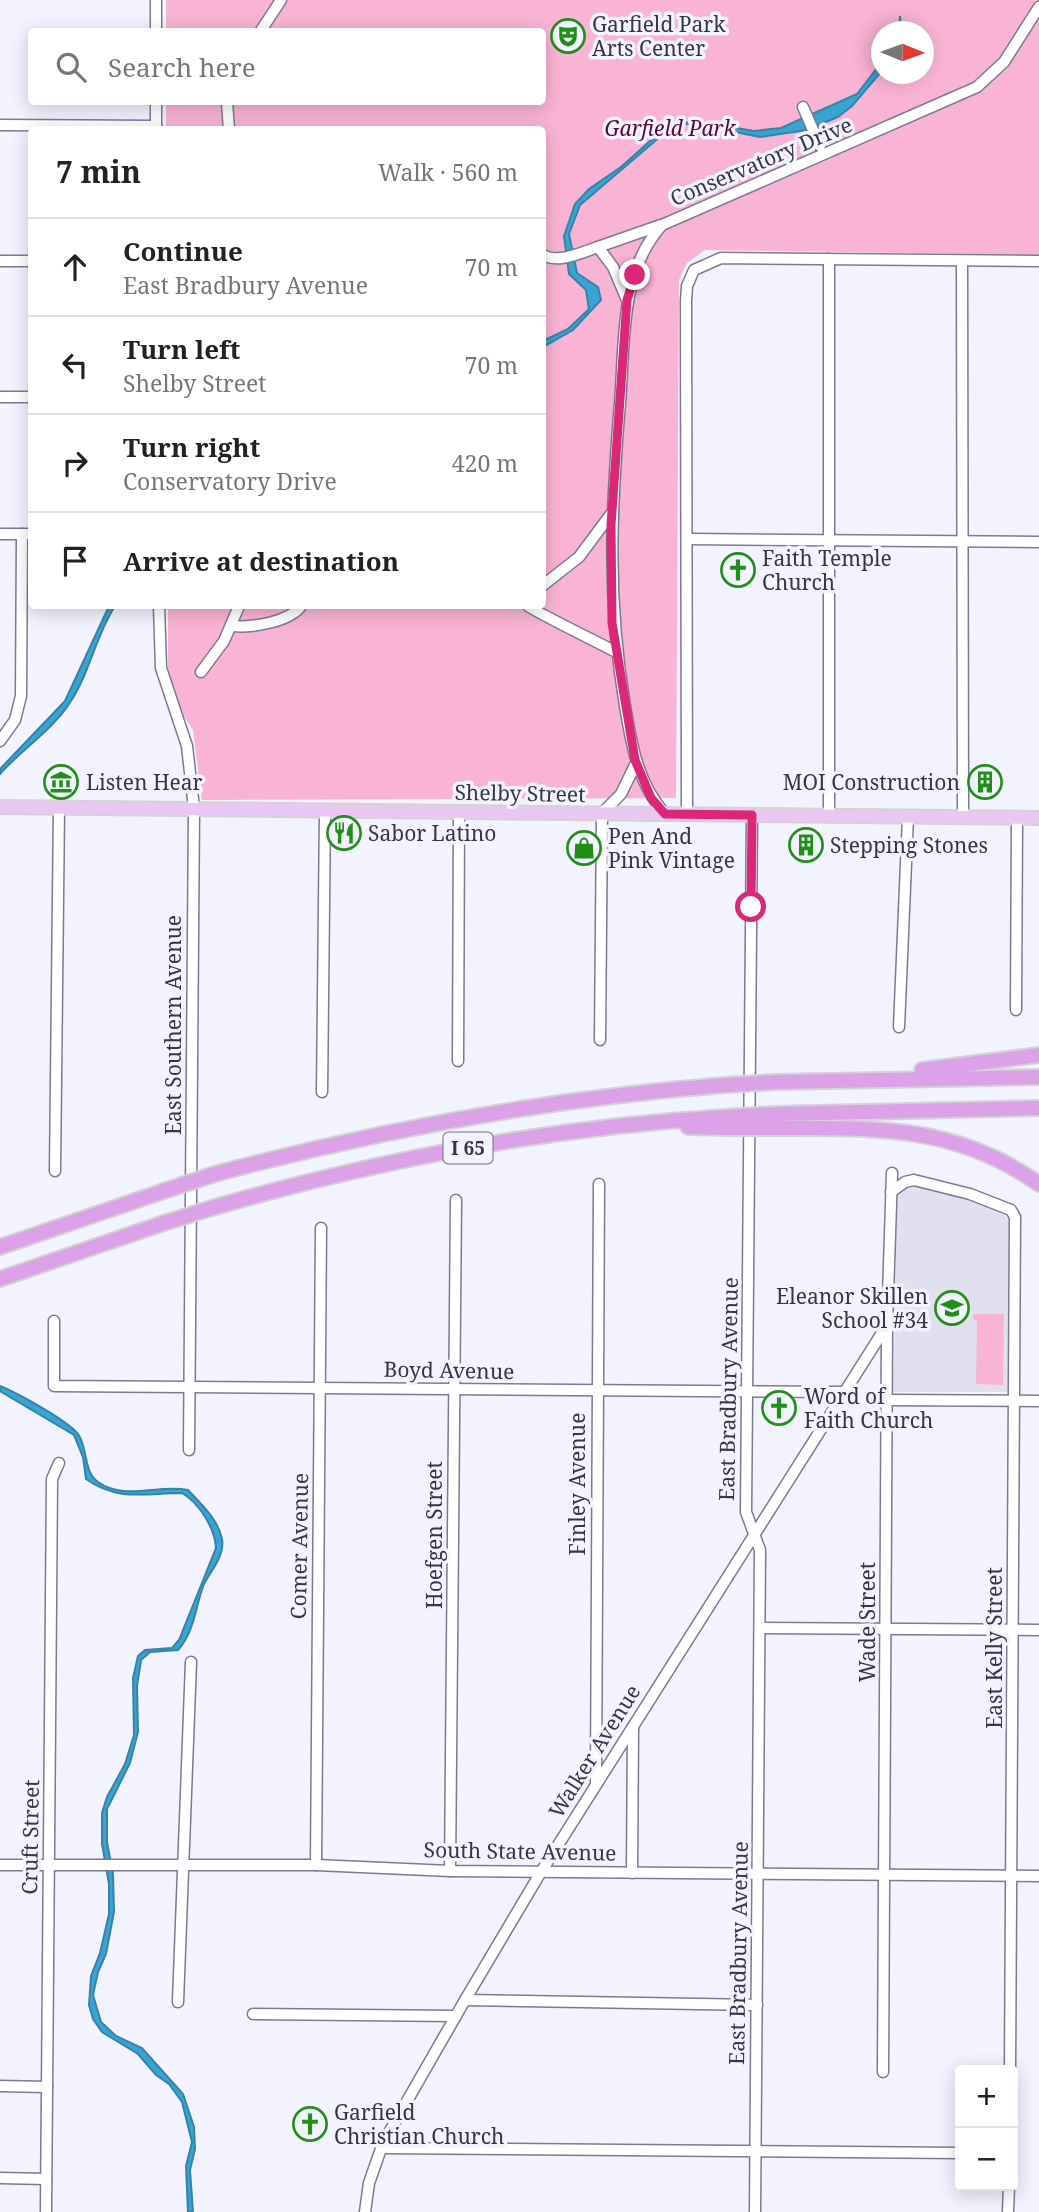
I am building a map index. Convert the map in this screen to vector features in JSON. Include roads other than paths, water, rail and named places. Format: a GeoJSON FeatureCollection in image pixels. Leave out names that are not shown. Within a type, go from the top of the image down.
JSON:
{"type":"FeatureCollection","features":[{"type":"Feature","properties":{"kind":"highway"},"geometry":{"type":"LineString","coordinates":[[814,1081],[953,1068],[1039,1055]]}},
{"type":"Feature","properties":{"kind":"highway","name":"I 65"},"geometry":{"type":"LineString","coordinates":[[3,1246],[215,1174],[310,1149],[419,1125],[587,1098],[726,1085],[1039,1077]]}},
{"type":"Feature","properties":{"kind":"highway","name":"I 65"},"geometry":{"type":"LineString","coordinates":[[3,1278],[215,1207],[364,1168],[526,1137],[606,1126],[1039,1108]]}},
{"type":"Feature","properties":{"kind":"highway"},"geometry":{"type":"LineString","coordinates":[[774,1121],[936,1135],[986,1152],[1039,1184]]}},
{"type":"Feature","properties":{"kind":"main road","name":"Shelby Street"},"geometry":{"type":"LineString","coordinates":[[0,807],[1039,818]]}},
{"type":"Feature","properties":{"kind":"street"},"geometry":{"type":"LineString","coordinates":[[156,0],[156,28]]}},
{"type":"Feature","properties":{"kind":"street"},"geometry":{"type":"LineString","coordinates":[[264,28],[281,0]]}},
{"type":"Feature","properties":{"kind":"street","name":"Conservatory Drive"},"geometry":{"type":"LineString","coordinates":[[665,814],[651,798],[636,763],[616,652],[611,578],[611,514],[627,300],[642,258],[662,225],[969,92],[1004,62],[1039,7]]}},
{"type":"Feature","properties":{"kind":"street"},"geometry":{"type":"LineString","coordinates":[[156,105],[156,126]]}},
{"type":"Feature","properties":{"kind":"street"},"geometry":{"type":"LineString","coordinates":[[228,105],[229,126]]}},
{"type":"Feature","properties":{"kind":"street"},"geometry":{"type":"LineString","coordinates":[[805,110],[820,146]]}},
{"type":"Feature","properties":{"kind":"street"},"geometry":{"type":"LineString","coordinates":[[0,125],[52,126]]}},
{"type":"Feature","properties":{"kind":"street"},"geometry":{"type":"LineString","coordinates":[[546,257],[558,258],[586,251],[662,225]]}},
{"type":"Feature","properties":{"kind":"street"},"geometry":{"type":"LineString","coordinates":[[598,247],[613,267],[627,300]]}},
{"type":"Feature","properties":{"kind":"street"},"geometry":{"type":"LineString","coordinates":[[687,814],[689,539],[686,293],[694,270],[721,258],[1039,261]]}},
{"type":"Feature","properties":{"kind":"street"},"geometry":{"type":"LineString","coordinates":[[829,259],[829,816]]}},
{"type":"Feature","properties":{"kind":"street"},"geometry":{"type":"LineString","coordinates":[[0,261],[28,261]]}},
{"type":"Feature","properties":{"kind":"street"},"geometry":{"type":"LineString","coordinates":[[961,261],[963,817]]}},
{"type":"Feature","properties":{"kind":"street"},"geometry":{"type":"LineString","coordinates":[[0,397],[28,397]]}},
{"type":"Feature","properties":{"kind":"street"},"geometry":{"type":"LineString","coordinates":[[546,583],[579,557],[611,514]]}},
{"type":"Feature","properties":{"kind":"street"},"geometry":{"type":"LineString","coordinates":[[0,534],[27,534],[21,696],[15,720],[0,741]]}},
{"type":"Feature","properties":{"kind":"street"},"geometry":{"type":"LineString","coordinates":[[689,539],[1039,542]]}},
{"type":"Feature","properties":{"kind":"street","name":"East Southern Avenue"},"geometry":{"type":"LineString","coordinates":[[159,609],[161,668],[187,746],[194,808],[189,1450]]}},
{"type":"Feature","properties":{"kind":"street"},"geometry":{"type":"LineString","coordinates":[[201,672],[232,626],[239,609]]}},
{"type":"Feature","properties":{"kind":"street"},"geometry":{"type":"LineString","coordinates":[[232,626],[255,626],[298,609]]}},
{"type":"Feature","properties":{"kind":"street"},"geometry":{"type":"LineString","coordinates":[[531,609],[554,618],[616,652]]}},
{"type":"Feature","properties":{"kind":"street"},"geometry":{"type":"LineString","coordinates":[[600,1040],[602,813],[621,794],[636,763]]}},
{"type":"Feature","properties":{"kind":"street"},"geometry":{"type":"LineString","coordinates":[[55,1171],[59,807]]}},
{"type":"Feature","properties":{"kind":"street"},"geometry":{"type":"LineString","coordinates":[[322,1092],[325,810]]}},
{"type":"Feature","properties":{"kind":"street"},"geometry":{"type":"LineString","coordinates":[[458,1061],[459,812]]}},
{"type":"Feature","properties":{"kind":"street","name":"East Bradbury Avenue"},"geometry":{"type":"LineString","coordinates":[[752,815],[746,1512],[760,1550],[755,2212]]}},
{"type":"Feature","properties":{"kind":"street"},"geometry":{"type":"LineString","coordinates":[[899,1027],[908,817]]}},
{"type":"Feature","properties":{"kind":"street"},"geometry":{"type":"LineString","coordinates":[[1016,1010],[1017,818]]}},
{"type":"Feature","properties":{"kind":"street","name":"Wade Street"},"geometry":{"type":"LineString","coordinates":[[883,2072],[886,1400],[892,1173]]}},
{"type":"Feature","properties":{"kind":"street","name":"East Kelly Street"},"geometry":{"type":"LineString","coordinates":[[891,1192],[905,1182],[914,1181],[959,1191],[1011,1210],[1016,1225],[1010,2065]]}},
{"type":"Feature","properties":{"kind":"street","name":"Finley Avenue"},"geometry":{"type":"LineString","coordinates":[[596,1784],[599,1184]]}},
{"type":"Feature","properties":{"kind":"street","name":"Hoefgen Street"},"geometry":{"type":"LineString","coordinates":[[450,1871],[456,1200]]}},
{"type":"Feature","properties":{"kind":"street","name":"Comer Avenue"},"geometry":{"type":"LineString","coordinates":[[316,1865],[321,1228]]}},
{"type":"Feature","properties":{"kind":"street","name":"Boyd Avenue"},"geometry":{"type":"LineString","coordinates":[[54,1321],[54,1386],[844,1392]]}},
{"type":"Feature","properties":{"kind":"street","name":"Walker Avenue"},"geometry":{"type":"LineString","coordinates":[[365,2212],[369,2183],[381,2148],[465,2000],[596,1784],[887,1325]]}},
{"type":"Feature","properties":{"kind":"street"},"geometry":{"type":"LineString","coordinates":[[886,1400],[1039,1401]]}},
{"type":"Feature","properties":{"kind":"street","name":"Cruft Street"},"geometry":{"type":"LineString","coordinates":[[46,2212],[52,1479],[59,1463]]}},
{"type":"Feature","properties":{"kind":"street"},"geometry":{"type":"LineString","coordinates":[[760,1628],[1039,1630]]}},
{"type":"Feature","properties":{"kind":"street"},"geometry":{"type":"LineString","coordinates":[[178,2002],[181,1866],[191,1662]]}},
{"type":"Feature","properties":{"kind":"street"},"geometry":{"type":"LineString","coordinates":[[632,1873],[633,1726]]}},
{"type":"Feature","properties":{"kind":"street","name":"South State Avenue"},"geometry":{"type":"LineString","coordinates":[[0,1865],[316,1865],[450,1871],[1039,1876]]}},
{"type":"Feature","properties":{"kind":"street"},"geometry":{"type":"LineString","coordinates":[[465,2000],[757,2005]]}},
{"type":"Feature","properties":{"kind":"street"},"geometry":{"type":"LineString","coordinates":[[253,2014],[456,2016]]}},
{"type":"Feature","properties":{"kind":"street"},"geometry":{"type":"LineString","coordinates":[[0,2086],[47,2087]]}},
{"type":"Feature","properties":{"kind":"street"},"geometry":{"type":"LineString","coordinates":[[381,2148],[955,2153]]}},
{"type":"Feature","properties":{"kind":"street"},"geometry":{"type":"LineString","coordinates":[[0,2178],[46,2179]]}},
{"type":"Feature","properties":{"kind":"street"},"geometry":{"type":"LineString","coordinates":[[1008,2212],[1009,2191]]}},
{"type":"Feature","properties":{"kind":"water"},"geometry":{"type":"Polygon","coordinates":[[[871,76],[871,84],[852,106],[838,117],[807,130],[760,137],[695,124],[680,124],[668,130],[580,205],[569,234],[577,273],[598,287],[601,300],[573,330],[546,345],[546,340],[568,329],[589,309],[586,290],[569,274],[564,236],[575,204],[589,189],[621,167],[668,125],[695,121],[754,131],[781,128],[857,94],[871,76]]]}},
{"type":"Feature","properties":{"kind":"water"},"geometry":{"type":"Polygon","coordinates":[[[108,609],[113,609],[69,704],[0,774],[0,769],[65,701],[108,609]]]}},
{"type":"Feature","properties":{"kind":"water"},"geometry":{"type":"Polygon","coordinates":[[[0,1386],[41,1407],[72,1428],[81,1439],[90,1472],[98,1482],[108,1488],[130,1491],[188,1490],[213,1518],[222,1539],[219,1557],[204,1584],[184,1643],[178,1650],[150,1652],[141,1660],[137,1686],[138,1732],[130,1763],[107,1809],[107,1842],[113,1874],[114,1912],[106,1954],[98,1972],[93,1995],[101,2022],[116,2036],[142,2048],[183,2094],[194,2127],[195,2149],[190,2170],[193,2212],[188,2212],[186,2166],[192,2142],[182,2102],[169,2084],[156,2075],[138,2054],[102,2032],[93,2019],[89,2005],[91,1976],[100,1953],[109,1914],[109,1884],[102,1844],[102,1813],[107,1797],[125,1764],[134,1735],[133,1678],[138,1656],[145,1650],[172,1648],[179,1640],[216,1548],[215,1540],[205,1517],[182,1493],[121,1494],[86,1479],[83,1457],[74,1435],[0,1391],[0,1386]]]}},
{"type":"Feature","properties":{"kind":"place","name":"Garfield Park Arts Center"},"geometry":{"type":"Point","coordinates":[568,36]}},
{"type":"Feature","properties":{"kind":"place","name":"Faith Temple Church"},"geometry":{"type":"Point","coordinates":[738,570]}},
{"type":"Feature","properties":{"kind":"place","name":"Listen Hear"},"geometry":{"type":"Point","coordinates":[61,782]}},
{"type":"Feature","properties":{"kind":"place","name":"MOI Construction"},"geometry":{"type":"Point","coordinates":[985,782]}},
{"type":"Feature","properties":{"kind":"place","name":"Sabor Latino"},"geometry":{"type":"Point","coordinates":[344,833]}},
{"type":"Feature","properties":{"kind":"place","name":"Stepping Stones"},"geometry":{"type":"Point","coordinates":[806,845]}},
{"type":"Feature","properties":{"kind":"place","name":"Pen And Pink Vintage"},"geometry":{"type":"Point","coordinates":[584,848]}},
{"type":"Feature","properties":{"kind":"place","name":"Eleanor Skillen School #34"},"geometry":{"type":"Point","coordinates":[952,1308]}},
{"type":"Feature","properties":{"kind":"place","name":"Word of Faith Church"},"geometry":{"type":"Point","coordinates":[779,1408]}},
{"type":"Feature","properties":{"kind":"place","name":"Garfield Christian Church"},"geometry":{"type":"Point","coordinates":[310,2124]}},
{"type":"Feature","properties":{"kind":"park label","name":"Garfield Park"},"geometry":{"type":"Point","coordinates":[670,128]}}]}
